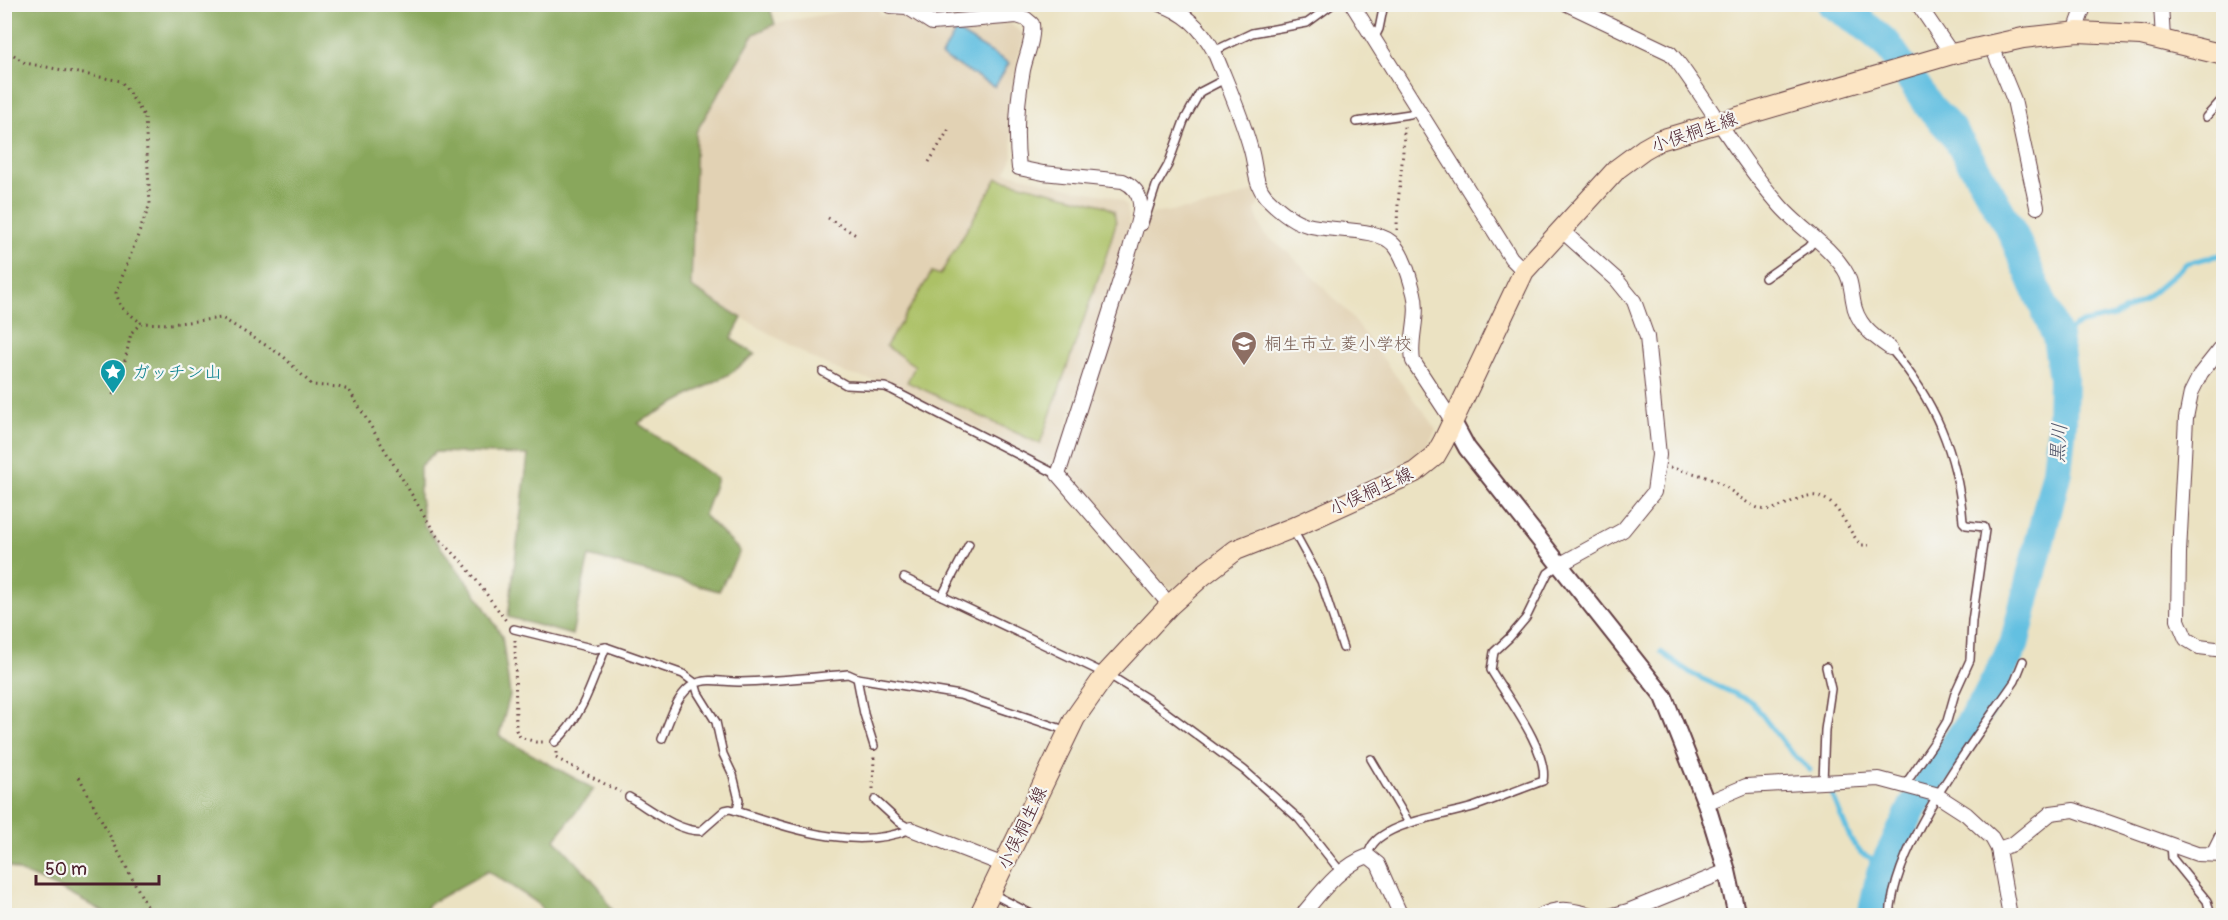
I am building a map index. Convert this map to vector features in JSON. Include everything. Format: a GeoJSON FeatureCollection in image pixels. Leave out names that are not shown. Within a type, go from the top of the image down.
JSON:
{"type":"FeatureCollection","features":[{"type":"Feature","properties":{"kind":"main road"},"geometry":{"type":"LineString","coordinates":[[1952,54],[2023,38],[2078,32],[2141,35],[2223,55]]}},
{"type":"Feature","properties":{"kind":"main road","name":"小俣桐生線"},"geometry":{"type":"LineString","coordinates":[[979,915],[1069,732],[1106,674],[1170,605],[1236,550],[1292,528],[1414,472],[1435,456],[1524,271],[1617,169],[1660,140],[1952,54]]}},
{"type":"Feature","properties":{"kind":"street"},"geometry":{"type":"LineString","coordinates":[[1159,4],[1187,17],[1214,51],[1251,150],[1256,180],[1267,198],[1299,223],[1383,237],[1393,244],[1403,261],[1414,293],[1417,312],[1413,361],[1453,422],[1467,448],[1664,697],[1706,803],[1727,871],[1737,915]]}},
{"type":"Feature","properties":{"kind":"street"},"geometry":{"type":"LineString","coordinates":[[1352,4],[1411,113],[1511,258],[1524,271]]}},
{"type":"Feature","properties":{"kind":"street"},"geometry":{"type":"LineString","coordinates":[[1567,4],[1670,53],[1774,200],[1790,218],[1828,250],[1850,278],[1854,305],[1863,328],[1890,348]]}},
{"type":"Feature","properties":{"kind":"street"},"geometry":{"type":"LineString","coordinates":[[1918,4],[1952,54]]}},
{"type":"Feature","properties":{"kind":"street"},"geometry":{"type":"LineString","coordinates":[[2078,32],[2078,23],[2085,4]]}},
{"type":"Feature","properties":{"kind":"street"},"geometry":{"type":"LineString","coordinates":[[2161,4],[2163,39]]}},
{"type":"Feature","properties":{"kind":"street"},"geometry":{"type":"LineString","coordinates":[[890,5],[907,7],[932,23],[1017,16],[1026,19],[1032,24],[1033,34],[1025,59],[1018,98],[1019,168],[1044,173],[1123,181],[1134,186],[1141,198],[1130,249],[1058,476],[1170,605]]}},
{"type":"Feature","properties":{"kind":"street"},"geometry":{"type":"LineString","coordinates":[[1991,44],[2014,100],[2037,207]]}},
{"type":"Feature","properties":{"kind":"street"},"geometry":{"type":"LineString","coordinates":[[1559,565],[1623,530],[1649,500],[1657,481],[1659,466],[1647,337],[1634,301],[1616,279],[1560,230]]}},
{"type":"Feature","properties":{"kind":"street"},"geometry":{"type":"LineString","coordinates":[[2223,344],[2201,374],[2191,393],[2186,418],[2178,620],[2187,639],[2199,647],[2223,650]]}},
{"type":"Feature","properties":{"kind":"street"},"geometry":{"type":"LineString","coordinates":[[1706,803],[1746,786],[1879,779],[1936,795],[1966,814],[1992,838],[1998,849],[2010,915]]}},
{"type":"Feature","properties":{"kind":"street"},"geometry":{"type":"LineString","coordinates":[[1998,849],[2013,844],[2044,817],[2063,810],[2086,813],[2171,844],[2209,855],[2223,855]]}},
{"type":"Feature","properties":{"kind":"street"},"geometry":{"type":"LineString","coordinates":[[911,830],[1004,865]]}},
{"type":"Feature","properties":{"kind":"street"},"geometry":{"type":"LineString","coordinates":[[1301,915],[1341,872],[1368,856],[1378,864],[1401,915]]}},
{"type":"Feature","properties":{"kind":"street"},"geometry":{"type":"LineString","coordinates":[[1610,915],[1628,911],[1727,871]]}},
{"type":"Feature","properties":{"kind":"street"},"geometry":{"type":"LineString","coordinates":[[1540,915],[1565,908],[1598,915]]}},
{"type":"Feature","properties":{"kind":"lane"},"geometry":{"type":"LineString","coordinates":[[1214,51],[1252,33],[1307,22],[1333,4]]}},
{"type":"Feature","properties":{"kind":"lane"},"geometry":{"type":"LineString","coordinates":[[1373,40],[1380,29],[1384,4]]}},
{"type":"Feature","properties":{"kind":"lane"},"geometry":{"type":"LineString","coordinates":[[1130,249],[1144,225],[1156,186],[1168,165],[1184,121],[1200,92],[1225,79]]}},
{"type":"Feature","properties":{"kind":"lane"},"geometry":{"type":"LineString","coordinates":[[2206,117],[2223,97]]}},
{"type":"Feature","properties":{"kind":"lane"},"geometry":{"type":"LineString","coordinates":[[1356,122],[1411,113]]}},
{"type":"Feature","properties":{"kind":"lane"},"geometry":{"type":"LineString","coordinates":[[1765,278],[1809,247],[1815,240]]}},
{"type":"Feature","properties":{"kind":"lane"},"geometry":{"type":"LineString","coordinates":[[1890,348],[1930,402],[1939,421],[1958,483],[1963,522],[1966,525],[1984,527],[1985,530],[1971,621],[1970,660],[1955,693],[1947,721],[1905,786]]}},
{"type":"Feature","properties":{"kind":"lane"},"geometry":{"type":"LineString","coordinates":[[823,372],[846,385],[885,387],[892,390],[1058,476]]}},
{"type":"Feature","properties":{"kind":"lane"},"geometry":{"type":"LineString","coordinates":[[1292,528],[1321,581],[1343,648]]}},
{"type":"Feature","properties":{"kind":"lane"},"geometry":{"type":"LineString","coordinates":[[942,596],[969,543]]}},
{"type":"Feature","properties":{"kind":"lane"},"geometry":{"type":"LineString","coordinates":[[1368,856],[1369,848],[1374,842],[1390,831],[1473,806],[1543,781],[1544,775],[1536,745],[1491,670],[1494,652],[1526,618],[1548,573],[1559,565]]}},
{"type":"Feature","properties":{"kind":"lane"},"geometry":{"type":"LineString","coordinates":[[904,578],[1106,674],[1151,701],[1244,770],[1299,819],[1341,872]]}},
{"type":"Feature","properties":{"kind":"lane"},"geometry":{"type":"LineString","coordinates":[[514,629],[594,649],[606,647],[683,674],[695,683],[698,693],[716,722],[723,754],[734,775],[739,800],[737,811]]}},
{"type":"Feature","properties":{"kind":"lane"},"geometry":{"type":"LineString","coordinates":[[555,742],[564,734],[579,711],[606,647]]}},
{"type":"Feature","properties":{"kind":"lane"},"geometry":{"type":"LineString","coordinates":[[1890,915],[1897,879],[1936,795],[2015,681],[2023,661]]}},
{"type":"Feature","properties":{"kind":"lane"},"geometry":{"type":"LineString","coordinates":[[1823,782],[1825,730],[1831,689],[1826,667]]}},
{"type":"Feature","properties":{"kind":"lane"},"geometry":{"type":"LineString","coordinates":[[662,739],[678,701],[695,683],[848,674],[857,678],[960,695],[1069,732]]}},
{"type":"Feature","properties":{"kind":"lane"},"geometry":{"type":"LineString","coordinates":[[857,678],[864,714],[874,746]]}},
{"type":"Feature","properties":{"kind":"lane"},"geometry":{"type":"LineString","coordinates":[[1371,759],[1409,824]]}},
{"type":"Feature","properties":{"kind":"lane"},"geometry":{"type":"LineString","coordinates":[[629,797],[685,829],[695,831],[701,831],[725,810],[730,809],[789,828],[827,835],[871,838],[911,830]]}},
{"type":"Feature","properties":{"kind":"lane"},"geometry":{"type":"LineString","coordinates":[[875,800],[911,830]]}},
{"type":"Feature","properties":{"kind":"lane"},"geometry":{"type":"LineString","coordinates":[[2209,855],[2223,825]]}},
{"type":"Feature","properties":{"kind":"lane"},"geometry":{"type":"LineString","coordinates":[[2171,844],[2172,858],[2207,901],[2211,915]]}},
{"type":"Feature","properties":{"kind":"lane"},"geometry":{"type":"LineString","coordinates":[[991,893],[1035,915]]}},
{"type":"Feature","properties":{"kind":"path"},"geometry":{"type":"LineString","coordinates":[[4,48],[26,63],[121,81],[145,117],[150,204],[116,293],[121,307],[141,323],[170,324],[222,318],[283,356],[312,385],[349,390],[436,535],[465,565],[503,618],[514,629],[516,730],[520,737],[536,742],[555,742]]}},
{"type":"Feature","properties":{"kind":"path"},"geometry":{"type":"LineString","coordinates":[[1393,244],[1397,234],[1397,201],[1411,113]]}},
{"type":"Feature","properties":{"kind":"path"},"geometry":{"type":"LineString","coordinates":[[929,162],[949,129]]}},
{"type":"Feature","properties":{"kind":"path"},"geometry":{"type":"LineString","coordinates":[[828,218],[856,235]]}},
{"type":"Feature","properties":{"kind":"path"},"geometry":{"type":"LineString","coordinates":[[113,395],[124,365],[131,333],[141,323]]}},
{"type":"Feature","properties":{"kind":"path"},"geometry":{"type":"LineString","coordinates":[[1659,466],[1708,478],[1760,509],[1772,510],[1800,498],[1821,497],[1838,510],[1861,545],[1869,545]]}},
{"type":"Feature","properties":{"kind":"path"},"geometry":{"type":"LineString","coordinates":[[874,746],[875,800]]}},
{"type":"Feature","properties":{"kind":"path"},"geometry":{"type":"LineString","coordinates":[[556,758],[629,797]]}},
{"type":"Feature","properties":{"kind":"path"},"geometry":{"type":"LineString","coordinates":[[79,777],[152,915]]}},
{"type":"Feature","properties":{"kind":"shaded area"},"geometry":{"type":"Polygon","coordinates":[[[878,5],[880,15],[901,13],[924,27],[1009,23],[1025,35],[1018,57],[1011,106],[1013,156],[1006,172],[1077,190],[1112,196],[1127,205],[1130,226],[1057,455],[1052,461],[1040,462],[914,397],[896,385],[847,374],[810,357],[691,288],[696,132],[754,34],[775,24],[878,5]]]}},
{"type":"Feature","properties":{"kind":"shaded area","name":"桐生市立 菱小学校"},"geometry":{"type":"Polygon","coordinates":[[[1254,191],[1260,200],[1255,211],[1264,234],[1290,254],[1347,311],[1436,429],[1426,448],[1410,460],[1251,535],[1179,587],[1168,587],[1077,488],[1070,469],[1070,458],[1132,256],[1150,214],[1214,205],[1254,191]]]}},
{"type":"Feature","properties":{"kind":"green space"},"geometry":{"type":"Polygon","coordinates":[[[4,5],[769,5],[775,24],[754,34],[696,132],[691,287],[742,318],[731,339],[755,354],[731,373],[638,423],[717,479],[704,515],[740,551],[719,591],[589,556],[572,635],[508,617],[528,455],[435,452],[420,466],[420,496],[424,525],[479,598],[502,636],[510,695],[499,736],[594,789],[555,839],[599,887],[615,915],[546,915],[536,902],[488,871],[427,905],[426,915],[109,915],[66,892],[5,865],[4,5]]]}},
{"type":"Feature","properties":{"kind":"green space"},"geometry":{"type":"Polygon","coordinates":[[[997,178],[1103,205],[1114,211],[1116,223],[1040,444],[907,382],[915,366],[886,346],[932,272],[940,275],[997,178]]]}},
{"type":"Feature","properties":{"kind":"water"},"geometry":{"type":"Polygon","coordinates":[[[956,31],[1009,63],[995,87],[941,56],[956,31]]]}},
{"type":"Feature","properties":{"kind":"waterway","name":"黒川"},"geometry":{"type":"LineString","coordinates":[[1832,4],[1862,23],[1887,44],[1930,107],[1953,132],[2013,234],[2057,337],[2063,378],[2062,424],[2057,471],[2014,645],[1985,701],[1913,807],[1881,873],[1872,916]]}},
{"type":"Feature","properties":{"kind":"waterway"},"geometry":{"type":"LineString","coordinates":[[2057,337],[2082,323],[2114,316],[2143,301],[2187,263],[2224,254]]}},
{"type":"Feature","properties":{"kind":"waterway"},"geometry":{"type":"LineString","coordinates":[[1661,652],[1692,674],[1752,702],[1788,749],[1810,770]]}},
{"type":"Feature","properties":{"kind":"waterway"},"geometry":{"type":"LineString","coordinates":[[1832,794],[1851,840],[1861,853],[1884,865]]}},
{"type":"Feature","properties":{"kind":"place","name":"桐生市立 菱小学校"},"geometry":{"type":"Point","coordinates":[1244,367]}},
{"type":"Feature","properties":{"kind":"place","name":"ガッチン山"},"geometry":{"type":"Point","coordinates":[113,395]}}]}
